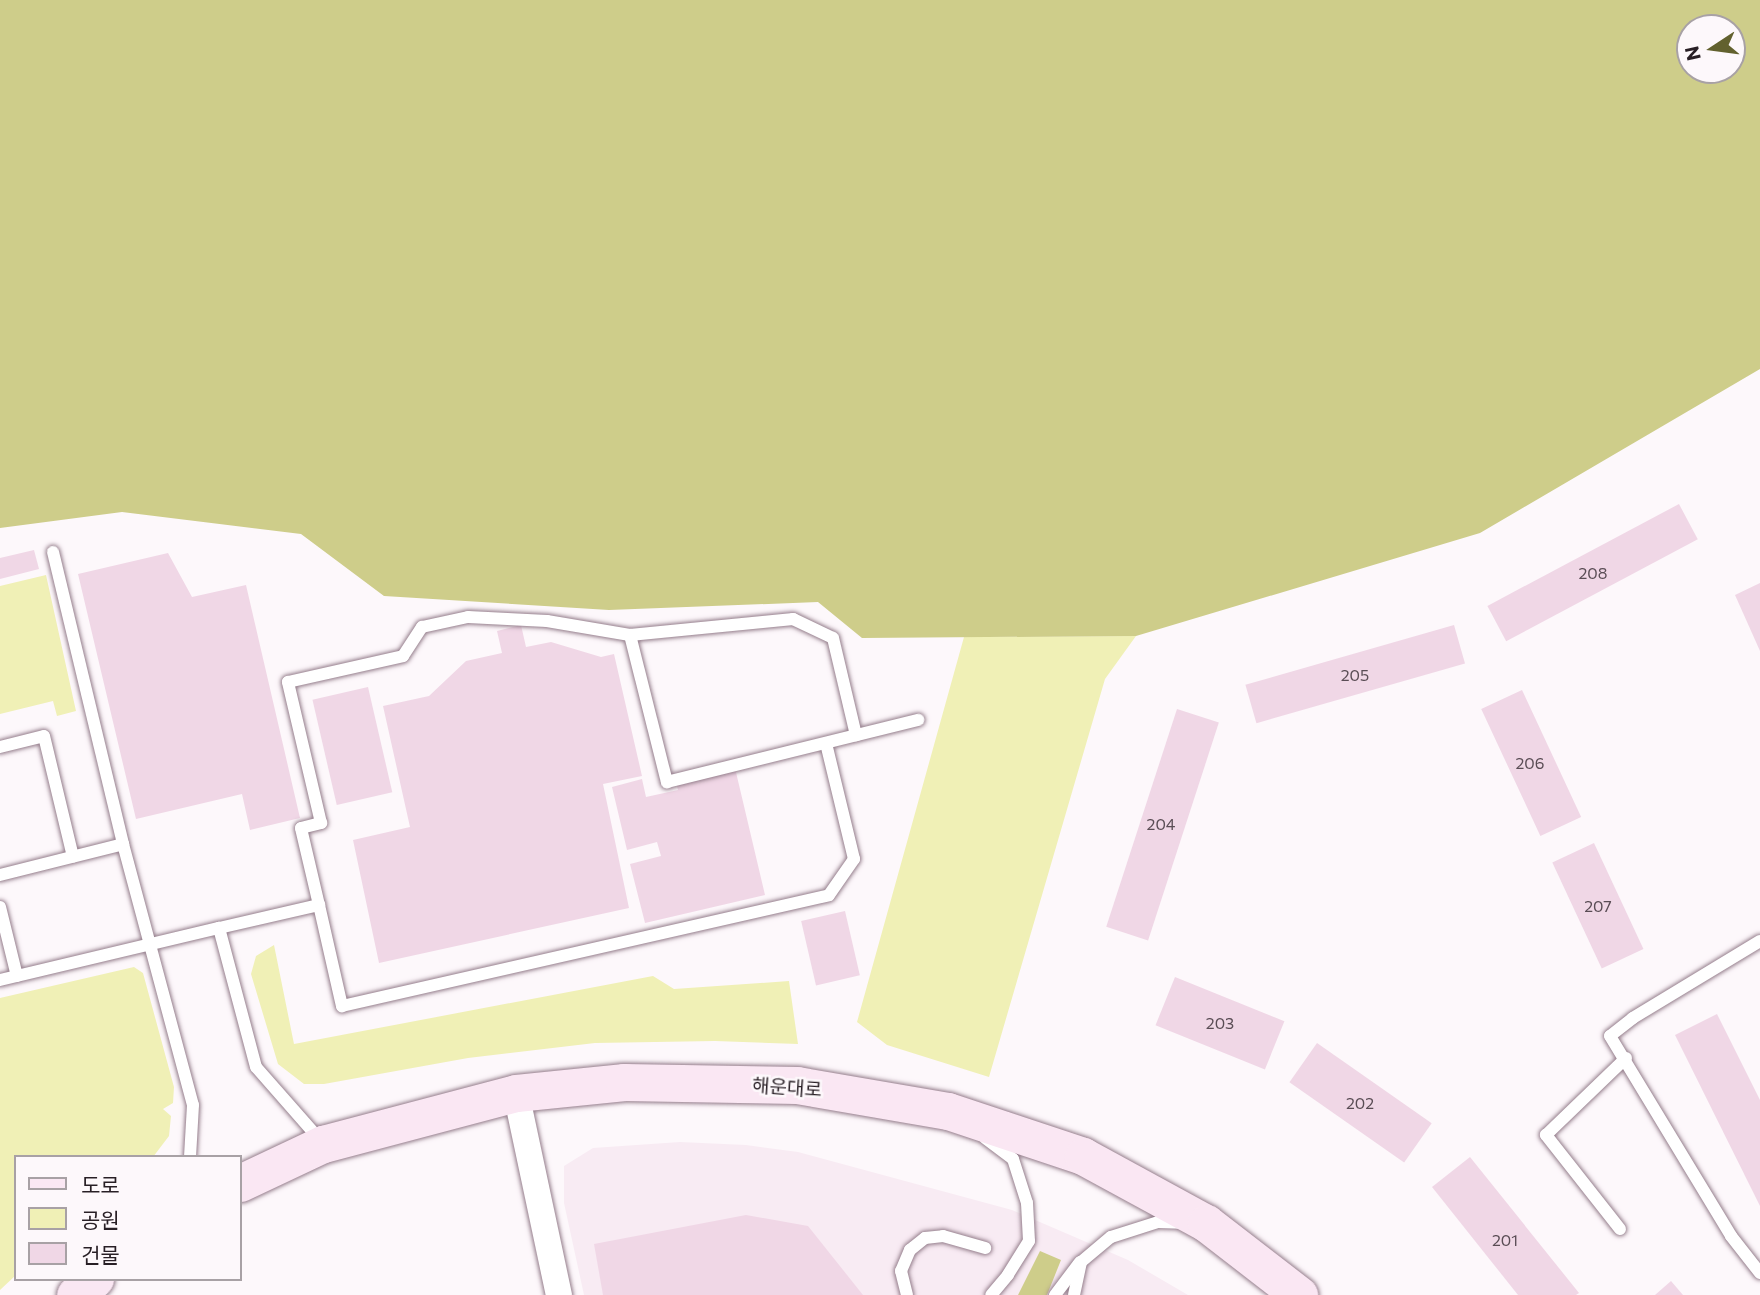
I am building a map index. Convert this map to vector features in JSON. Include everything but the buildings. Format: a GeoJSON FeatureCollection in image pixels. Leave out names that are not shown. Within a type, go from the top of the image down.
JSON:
{"type":"FeatureCollection","features":[{"type":"Feature","properties":{"kind":"main road","name":"해운대로"},"geometry":{"type":"LineString","coordinates":[[242,1182],[323,1144],[516,1093],[624,1082],[797,1085],[948,1111],[1083,1156],[1206,1223],[1299,1295]]}},
{"type":"Feature","properties":{"kind":"main road"},"geometry":{"type":"LineString","coordinates":[[75,1295],[92,1281]]}},
{"type":"Feature","properties":{"kind":"street"},"geometry":{"type":"LineString","coordinates":[[516,1093],[559,1295]]}},
{"type":"Feature","properties":{"kind":"lane"},"geometry":{"type":"LineString","coordinates":[[53,552],[123,844],[193,1105],[190,1155]]}},
{"type":"Feature","properties":{"kind":"lane"},"geometry":{"type":"LineString","coordinates":[[826,743],[854,859],[829,895],[342,1006],[301,828],[321,823],[288,682],[403,656],[422,627],[468,617],[547,621],[630,635],[793,619],[833,638],[856,735]]}},
{"type":"Feature","properties":{"kind":"lane"},"geometry":{"type":"LineString","coordinates":[[630,635],[667,782],[918,720]]}},
{"type":"Feature","properties":{"kind":"lane"},"geometry":{"type":"LineString","coordinates":[[0,747],[44,736],[73,857]]}},
{"type":"Feature","properties":{"kind":"lane"},"geometry":{"type":"LineString","coordinates":[[0,875],[123,844]]}},
{"type":"Feature","properties":{"kind":"lane"},"geometry":{"type":"LineString","coordinates":[[0,980],[319,905]]}},
{"type":"Feature","properties":{"kind":"lane"},"geometry":{"type":"LineString","coordinates":[[0,907],[17,976]]}},
{"type":"Feature","properties":{"kind":"lane"},"geometry":{"type":"LineString","coordinates":[[219,929],[256,1067],[323,1144]]}},
{"type":"Feature","properties":{"kind":"lane"},"geometry":{"type":"LineString","coordinates":[[1760,941],[1633,1018],[1610,1036],[1626,1058],[1731,1236],[1760,1273]]}},
{"type":"Feature","properties":{"kind":"lane"},"geometry":{"type":"LineString","coordinates":[[1620,1229],[1546,1135],[1626,1058]]}},
{"type":"Feature","properties":{"kind":"lane"},"geometry":{"type":"LineString","coordinates":[[948,1111],[1013,1159],[1027,1203],[1029,1241],[1009,1275],[991,1295]]}},
{"type":"Feature","properties":{"kind":"lane"},"geometry":{"type":"LineString","coordinates":[[1055,1295],[1080,1262],[1111,1237],[1158,1222],[1206,1223]]}},
{"type":"Feature","properties":{"kind":"lane"},"geometry":{"type":"LineString","coordinates":[[907,1295],[901,1271],[910,1250],[925,1238],[943,1236],[985,1248]]}},
{"type":"Feature","properties":{"kind":"lane"},"geometry":{"type":"LineString","coordinates":[[1074,1295],[1080,1262]]}},
{"type":"Feature","properties":{"kind":"shaded area"},"geometry":{"type":"Polygon","coordinates":[[[0,0],[1760,0],[1760,369],[1480,533],[1136,636],[862,638],[818,602],[609,610],[384,596],[301,534],[122,512],[0,528],[0,0]]]}},
{"type":"Feature","properties":{"kind":"shaded area"},"geometry":{"type":"Polygon","coordinates":[[[680,1142],[746,1145],[798,1152],[1012,1210],[1128,1260],[1188,1295],[584,1295],[564,1203],[564,1166],[593,1148],[680,1142]]]}},
{"type":"Feature","properties":{"kind":"shaded area"},"geometry":{"type":"Polygon","coordinates":[[[1040,1251],[1061,1260],[1047,1295],[1018,1295],[1040,1251]]]}},
{"type":"Feature","properties":{"kind":"green space"},"geometry":{"type":"Polygon","coordinates":[[[46,575],[76,711],[57,716],[53,701],[0,714],[0,586],[46,575]]]}},
{"type":"Feature","properties":{"kind":"green space"},"geometry":{"type":"Polygon","coordinates":[[[1136,636],[1105,679],[989,1077],[887,1045],[857,1022],[964,637],[1136,636]]]}},
{"type":"Feature","properties":{"kind":"green space"},"geometry":{"type":"Polygon","coordinates":[[[274,945],[294,1044],[653,976],[674,989],[789,981],[798,1044],[715,1041],[595,1043],[468,1058],[324,1084],[304,1084],[278,1064],[251,974],[256,956],[274,945]]]}},
{"type":"Feature","properties":{"kind":"green space"},"geometry":{"type":"Polygon","coordinates":[[[134,967],[143,973],[174,1087],[173,1103],[163,1109],[171,1116],[169,1136],[155,1155],[14,1155],[14,1277],[0,1290],[0,998],[134,967]]]}}]}
